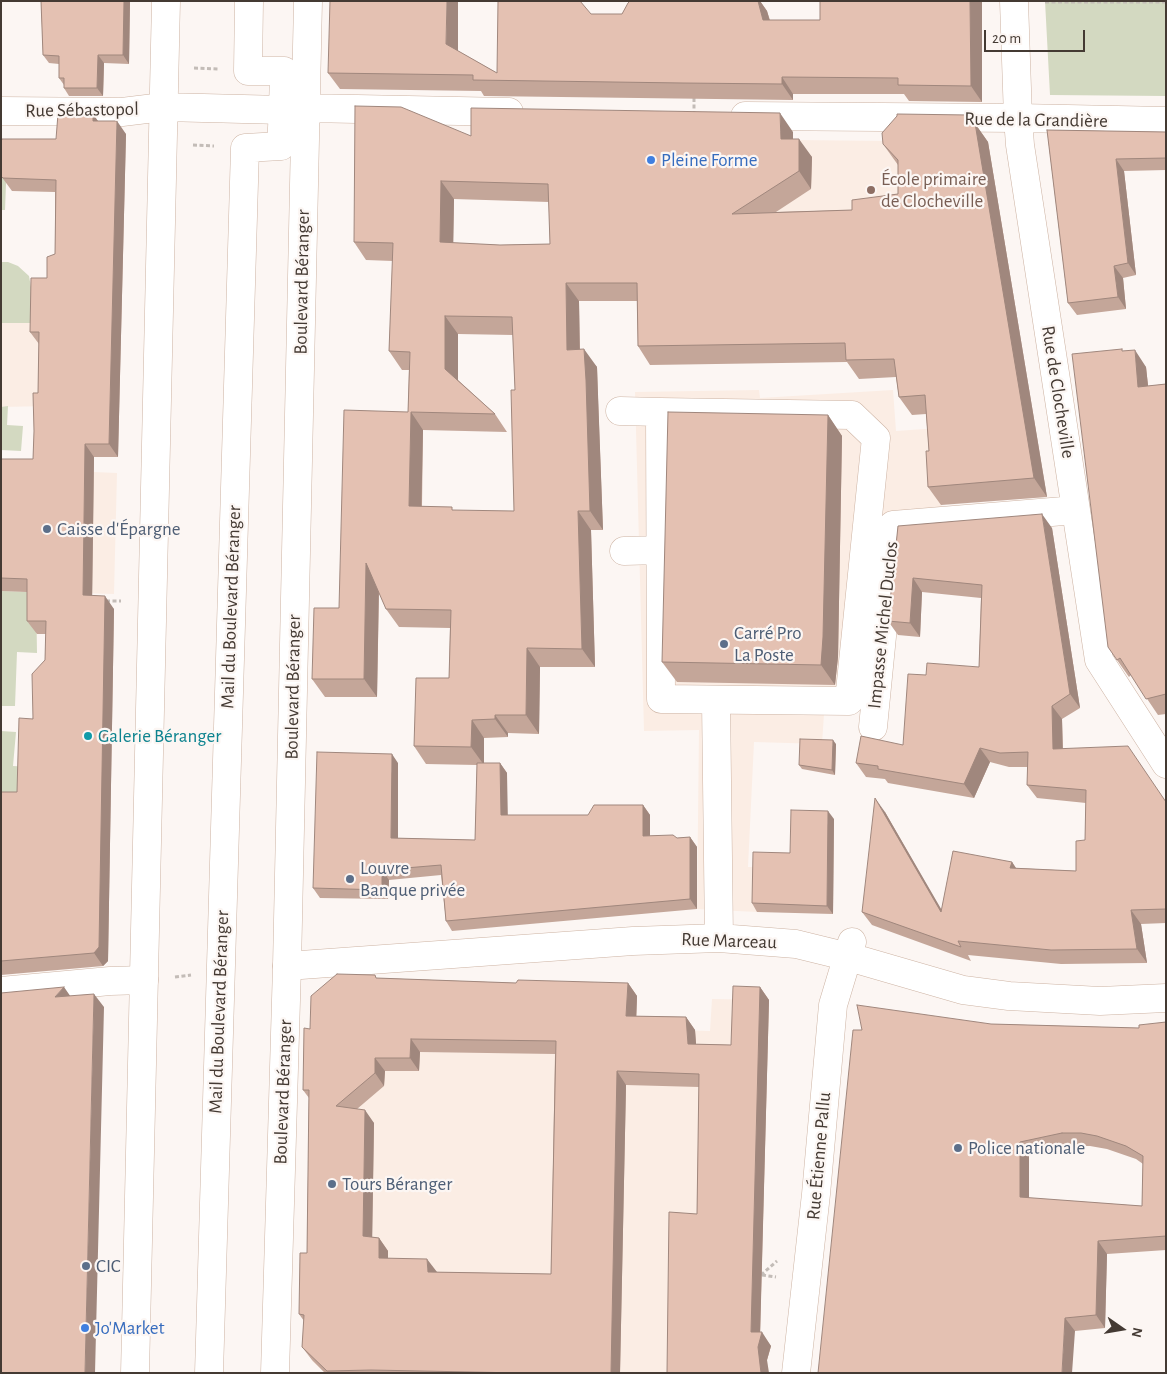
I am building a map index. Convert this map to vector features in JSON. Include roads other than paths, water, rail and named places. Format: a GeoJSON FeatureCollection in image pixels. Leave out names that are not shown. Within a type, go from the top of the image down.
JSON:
{"type":"FeatureCollection","features":[{"type":"Feature","properties":{"kind":"street"},"geometry":{"type":"LineString","coordinates":[[135,1373],[166,1]]}},
{"type":"Feature","properties":{"kind":"street","name":"Mail du Boulevard Béranger"},"geometry":{"type":"LineString","coordinates":[[209,1373],[245,148],[281,146],[294,109],[284,71],[248,71],[249,1]]}},
{"type":"Feature","properties":{"kind":"street","name":"Boulevard Béranger"},"geometry":{"type":"LineString","coordinates":[[275,1373],[287,966],[294,109],[308,1]]}},
{"type":"Feature","properties":{"kind":"street","name":"Rue de Clocheville"},"geometry":{"type":"LineString","coordinates":[[1014,3],[1020,145],[1099,660],[1157,738],[1166,764]]}},
{"type":"Feature","properties":{"kind":"street","name":"Rue Sébastopol"},"geometry":{"type":"LineString","coordinates":[[1,111],[122,112],[164,107],[294,109]]}},
{"type":"Feature","properties":{"kind":"street"},"geometry":{"type":"LineString","coordinates":[[294,109],[532,113]]}},
{"type":"Feature","properties":{"kind":"street","name":"Rue de la Grandière"},"geometry":{"type":"LineString","coordinates":[[694,115],[1166,121]]}},
{"type":"Feature","properties":{"kind":"street"},"geometry":{"type":"LineString","coordinates":[[620,412],[660,412],[852,415],[876,438],[849,701],[661,699],[660,412]]}},
{"type":"Feature","properties":{"kind":"street","name":"Impasse Michel Duclos"},"geometry":{"type":"LineString","coordinates":[[873,728],[893,525],[1076,510]]}},
{"type":"Feature","properties":{"kind":"street"},"geometry":{"type":"LineString","coordinates":[[624,551],[660,550]]}},
{"type":"Feature","properties":{"kind":"street"},"geometry":{"type":"LineString","coordinates":[[716,701],[719,938]]}},
{"type":"Feature","properties":{"kind":"street","name":"Rue Marceau"},"geometry":{"type":"LineString","coordinates":[[287,966],[633,942],[719,938],[851,949],[963,990],[1009,996],[1100,1001],[1166,998]]}},
{"type":"Feature","properties":{"kind":"street","name":"Rue Étienne Pallu"},"geometry":{"type":"LineString","coordinates":[[796,1373],[816,1194],[833,1005],[851,949]]}},
{"type":"Feature","properties":{"kind":"street"},"geometry":{"type":"LineString","coordinates":[[1,991],[110,981],[144,980]]}},
{"type":"Feature","properties":{"kind":"place","name":"Pleine Forme"},"geometry":{"type":"Point","coordinates":[651,160]}},
{"type":"Feature","properties":{"kind":"place","name":"École primaire de Clocheville"},"geometry":{"type":"Point","coordinates":[871,190]}},
{"type":"Feature","properties":{"kind":"place","name":"Caisse d'Épargne"},"geometry":{"type":"Point","coordinates":[47,529]}},
{"type":"Feature","properties":{"kind":"place","name":"Carré Pro La Poste"},"geometry":{"type":"Point","coordinates":[724,644]}},
{"type":"Feature","properties":{"kind":"place","name":"Galerie Béranger"},"geometry":{"type":"Point","coordinates":[88,736]}},
{"type":"Feature","properties":{"kind":"place","name":"Louvre Banque privée"},"geometry":{"type":"Point","coordinates":[350,879]}},
{"type":"Feature","properties":{"kind":"place","name":"Police nationale"},"geometry":{"type":"Point","coordinates":[958,1148]}},
{"type":"Feature","properties":{"kind":"place","name":"Tours Béranger"},"geometry":{"type":"Point","coordinates":[332,1184]}},
{"type":"Feature","properties":{"kind":"place","name":"CIC"},"geometry":{"type":"Point","coordinates":[86,1266]}},
{"type":"Feature","properties":{"kind":"place","name":"Jo'Market"},"geometry":{"type":"Point","coordinates":[85,1328]}}]}
